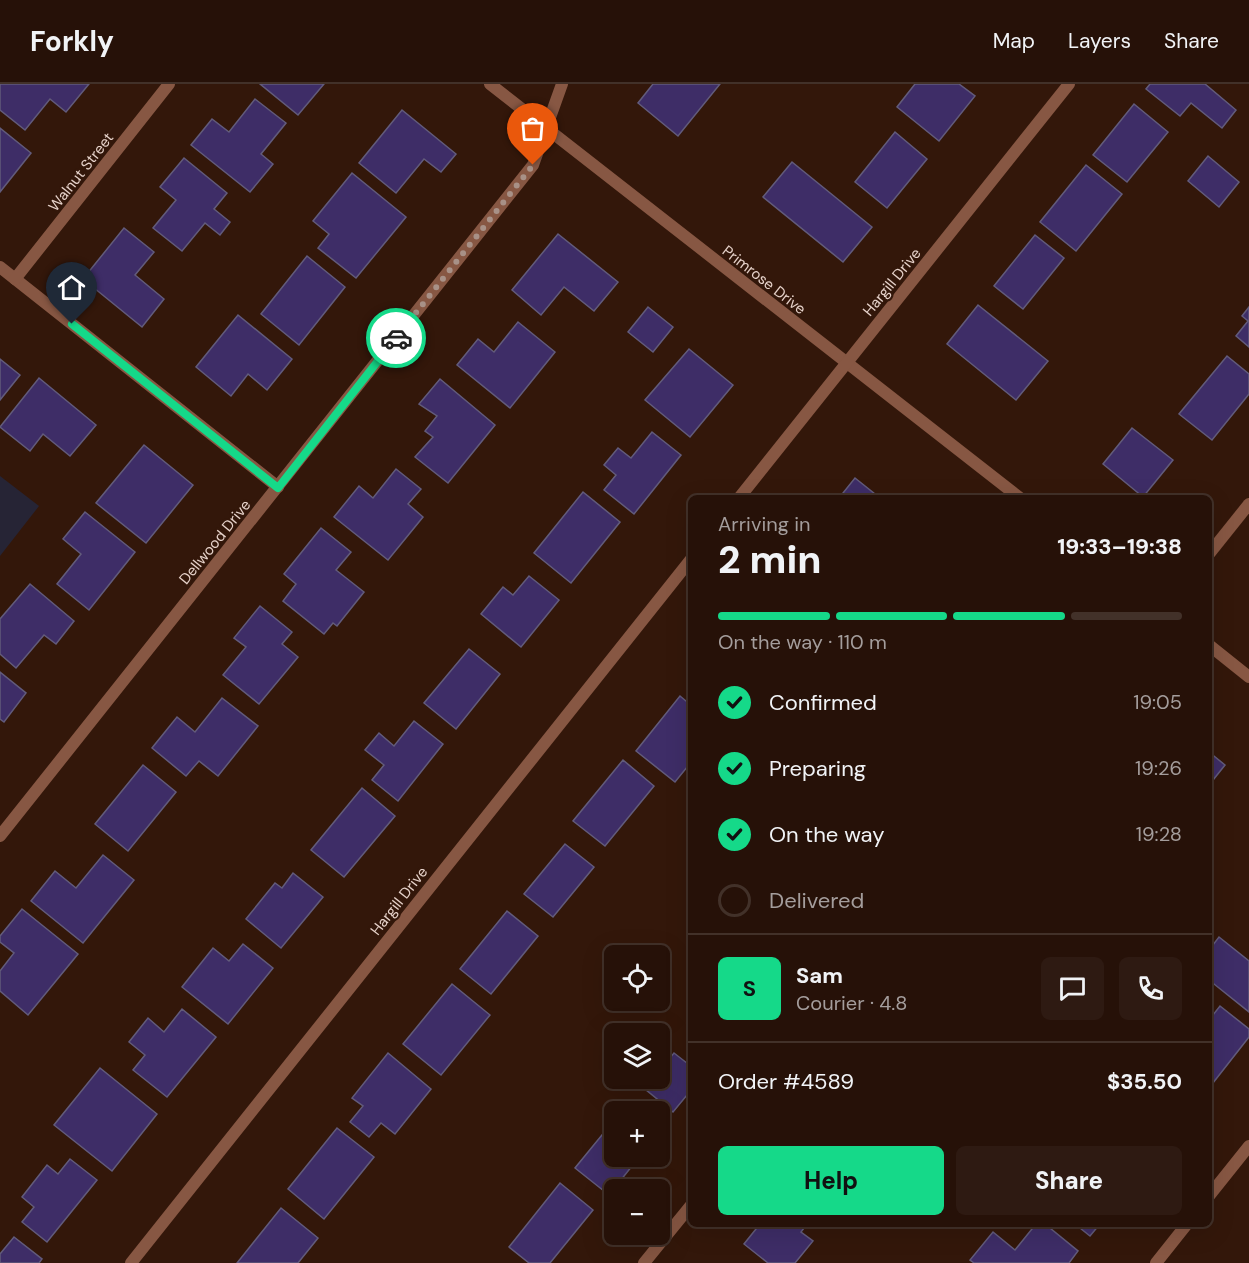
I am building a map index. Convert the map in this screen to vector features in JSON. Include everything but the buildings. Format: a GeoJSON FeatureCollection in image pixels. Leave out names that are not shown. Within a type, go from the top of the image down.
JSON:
{"type":"FeatureCollection","features":[{"type":"Feature","properties":{"kind":"street","name":"Walnut Street"},"geometry":{"type":"LineString","coordinates":[[15,279],[169,84]]}},
{"type":"Feature","properties":{"kind":"street","name":"Primrose Drive"},"geometry":{"type":"LineString","coordinates":[[490,84],[1016,495]]}},
{"type":"Feature","properties":{"kind":"street","name":"Dellwood Drive"},"geometry":{"type":"LineString","coordinates":[[0,836],[533,165],[562,84]]}},
{"type":"Feature","properties":{"kind":"street","name":"Hargill Drive"},"geometry":{"type":"LineString","coordinates":[[741,495],[1069,84]]}},
{"type":"Feature","properties":{"kind":"street"},"geometry":{"type":"LineString","coordinates":[[0,267],[278,488]]}},
{"type":"Feature","properties":{"kind":"street"},"geometry":{"type":"LineString","coordinates":[[1212,550],[1249,504]]}},
{"type":"Feature","properties":{"kind":"street","name":"Hargill Drive"},"geometry":{"type":"LineString","coordinates":[[131,1263],[688,563]]}},
{"type":"Feature","properties":{"kind":"street"},"geometry":{"type":"LineString","coordinates":[[1212,647],[1249,677]]}},
{"type":"Feature","properties":{"kind":"street"},"geometry":{"type":"LineString","coordinates":[[1212,1192],[1249,1146]]}},
{"type":"Feature","properties":{"kind":"street"},"geometry":{"type":"LineString","coordinates":[[644,1263],[688,1209]]}},
{"type":"Feature","properties":{"kind":"street"},"geometry":{"type":"LineString","coordinates":[[1156,1263],[1185,1227]]}},
{"type":"Feature","properties":{"kind":"shaded area"},"geometry":{"type":"Polygon","coordinates":[[[0,476],[39,506],[0,556],[0,476]]]}},
{"type":"Feature","properties":{"kind":"way so far"},"geometry":{"type":"LineString","coordinates":[[396,338],[533,165]]}},
{"type":"Feature","properties":{"kind":"route"},"geometry":{"type":"LineString","coordinates":[[72,324],[278,488],[396,338]]}}]}
